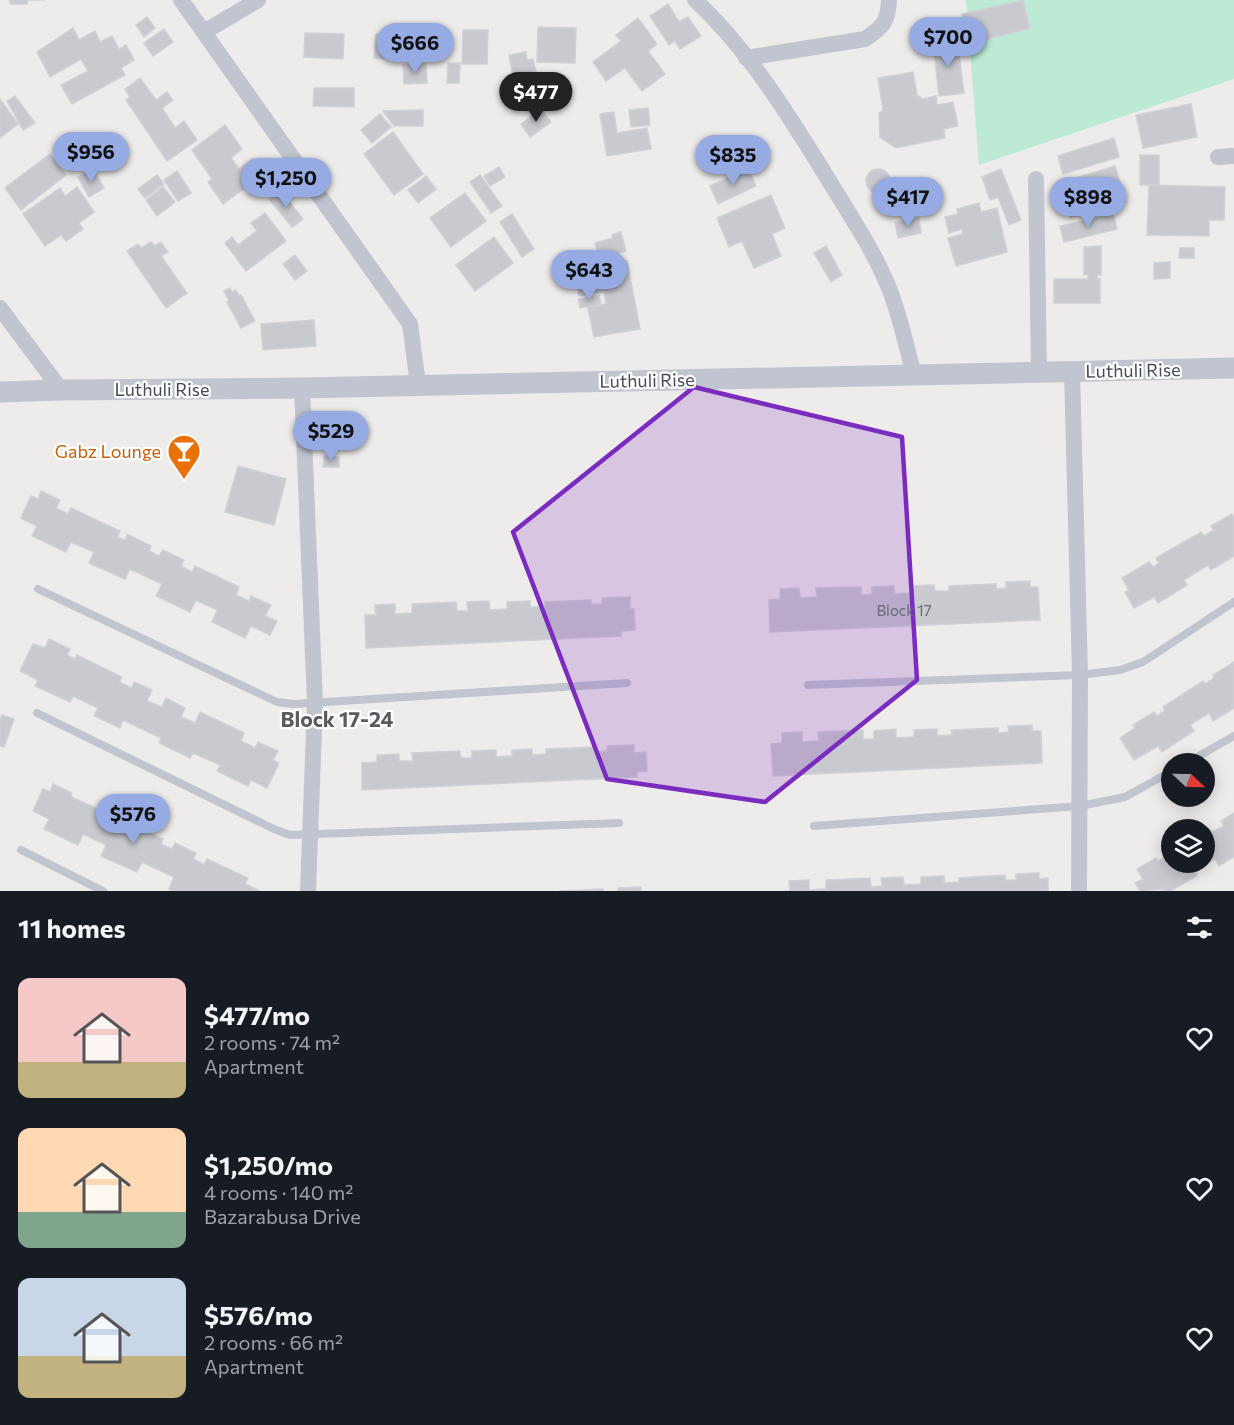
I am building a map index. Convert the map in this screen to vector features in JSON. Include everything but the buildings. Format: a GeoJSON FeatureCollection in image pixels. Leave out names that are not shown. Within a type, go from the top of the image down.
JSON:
{"type":"FeatureCollection","features":[{"type":"Feature","properties":{"kind":"street"},"geometry":{"type":"LineString","coordinates":[[181,0],[410,324],[418,384]]}},
{"type":"Feature","properties":{"kind":"street"},"geometry":{"type":"LineString","coordinates":[[204,32],[258,0]]}},
{"type":"Feature","properties":{"kind":"street"},"geometry":{"type":"LineString","coordinates":[[695,0],[746,58],[812,153],[864,237],[891,295],[914,375]]}},
{"type":"Feature","properties":{"kind":"street"},"geometry":{"type":"LineString","coordinates":[[746,58],[865,39],[881,29],[888,14],[890,0]]}},
{"type":"Feature","properties":{"kind":"street"},"geometry":{"type":"LineString","coordinates":[[1036,180],[1039,372]]}},
{"type":"Feature","properties":{"kind":"street"},"geometry":{"type":"LineString","coordinates":[[0,308],[61,390]]}},
{"type":"Feature","properties":{"kind":"street","name":"Luthuli Rise"},"geometry":{"type":"LineString","coordinates":[[0,392],[302,388],[1234,368]]}},
{"type":"Feature","properties":{"kind":"street"},"geometry":{"type":"LineString","coordinates":[[1072,371],[1080,675],[1079,891]]}},
{"type":"Feature","properties":{"kind":"street"},"geometry":{"type":"LineString","coordinates":[[302,388],[315,703],[308,891]]}},
{"type":"Feature","properties":{"kind":"lane"},"geometry":{"type":"LineString","coordinates":[[38,588],[277,702],[315,703],[627,683]]}},
{"type":"Feature","properties":{"kind":"lane"},"geometry":{"type":"LineString","coordinates":[[808,685],[1080,675],[1120,670],[1143,662],[1234,602]]}},
{"type":"Feature","properties":{"kind":"lane"},"geometry":{"type":"LineString","coordinates":[[37,713],[290,835],[619,823]]}},
{"type":"Feature","properties":{"kind":"lane"},"geometry":{"type":"LineString","coordinates":[[1204,753],[1234,736]]}},
{"type":"Feature","properties":{"kind":"lane"},"geometry":{"type":"LineString","coordinates":[[814,826],[1080,806],[1125,797],[1161,777]]}},
{"type":"Feature","properties":{"kind":"lane"},"geometry":{"type":"LineString","coordinates":[[21,850],[103,891]]}},
{"type":"Feature","properties":{"kind":"highlighted area"},"geometry":{"type":"Polygon","coordinates":[[[694,387],[902,437],[917,680],[765,802],[607,779],[513,532],[694,387]]]}},
{"type":"Feature","properties":{"kind":"green space"},"geometry":{"type":"Polygon","coordinates":[[[966,0],[1234,0],[1234,79],[979,165],[966,0]]]}},
{"type":"Feature","properties":{"kind":"place","name":"Gabz Lounge"},"geometry":{"type":"Point","coordinates":[184,480]}},
{"type":"Feature","properties":{"kind":"district","name":"Block 17-24"},"geometry":{"type":"Point","coordinates":[337,718]}}]}
